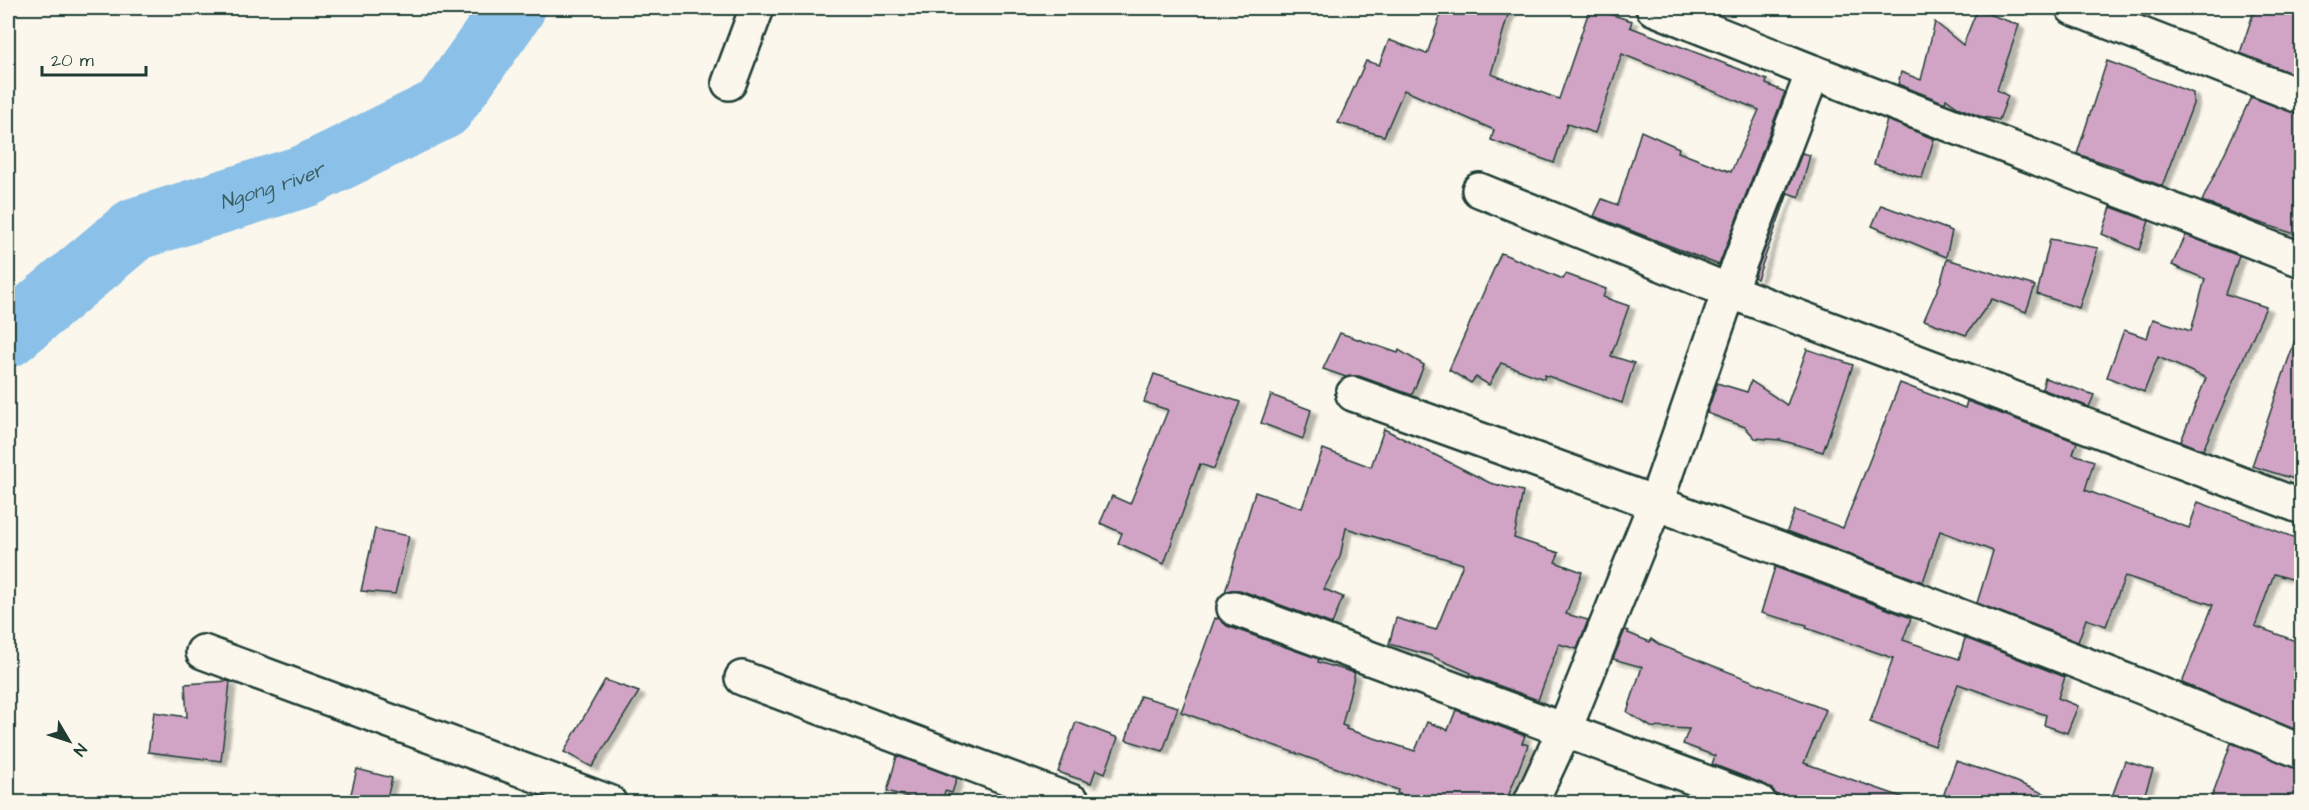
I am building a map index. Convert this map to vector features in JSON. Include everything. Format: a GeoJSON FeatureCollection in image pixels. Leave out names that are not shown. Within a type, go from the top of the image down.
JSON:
{"type":"FeatureCollection","features":[{"type":"Feature","properties":{"kind":"street"},"geometry":{"type":"LineString","coordinates":[[729,83],[757,8]]}},
{"type":"Feature","properties":{"kind":"street"},"geometry":{"type":"LineString","coordinates":[[1653,8],[2301,260]]}},
{"type":"Feature","properties":{"kind":"street"},"geometry":{"type":"LineString","coordinates":[[2073,8],[2301,97]]}},
{"type":"Feature","properties":{"kind":"street"},"geometry":{"type":"LineString","coordinates":[[1531,802],[1564,730],[1656,502],[1730,291],[1813,72]]}},
{"type":"Feature","properties":{"kind":"street"},"geometry":{"type":"LineString","coordinates":[[1479,190],[1730,291],[2301,507]]}},
{"type":"Feature","properties":{"kind":"street"},"geometry":{"type":"LineString","coordinates":[[1353,394],[1656,502],[2126,679],[2301,752]]}},
{"type":"Feature","properties":{"kind":"street"},"geometry":{"type":"LineString","coordinates":[[1234,608],[1759,802]]}},
{"type":"Feature","properties":{"kind":"street"},"geometry":{"type":"LineString","coordinates":[[203,652],[609,802]]}},
{"type":"Feature","properties":{"kind":"street"},"geometry":{"type":"LineString","coordinates":[[742,678],[1073,802]]}},
{"type":"Feature","properties":{"kind":"building"},"geometry":{"type":"Polygon","coordinates":[[[1443,8],[1510,8],[1491,74],[1559,99],[1590,8],[1632,21],[1630,27],[1767,80],[1766,84],[1785,92],[1719,265],[1594,216],[1602,199],[1618,205],[1641,131],[1679,148],[1678,152],[1731,172],[1759,110],[1622,54],[1595,133],[1567,124],[1554,163],[1491,140],[1494,130],[1404,90],[1384,136],[1338,123],[1366,61],[1379,65],[1389,40],[1427,54],[1443,8]]]}},
{"type":"Feature","properties":{"kind":"building"},"geometry":{"type":"Polygon","coordinates":[[[2255,8],[2274,8],[2301,16],[2301,77],[2240,53],[2255,8]]]}},
{"type":"Feature","properties":{"kind":"building"},"geometry":{"type":"Polygon","coordinates":[[[1977,10],[2019,25],[1997,90],[2008,96],[1999,120],[1979,116],[1957,107],[1946,99],[1945,103],[1898,84],[1901,72],[1921,80],[1935,22],[1963,45],[1977,10]]]}},
{"type":"Feature","properties":{"kind":"building"},"geometry":{"type":"Polygon","coordinates":[[[2107,61],[2193,93],[2193,104],[2162,186],[2123,171],[2123,169],[2077,154],[2107,61]]]}},
{"type":"Feature","properties":{"kind":"building"},"geometry":{"type":"Polygon","coordinates":[[[2251,97],[2301,115],[2301,236],[2202,201],[2251,97]]]}},
{"type":"Feature","properties":{"kind":"building"},"geometry":{"type":"Polygon","coordinates":[[[1887,120],[1934,139],[1922,178],[1874,164],[1887,120]]]}},
{"type":"Feature","properties":{"kind":"building"},"geometry":{"type":"Polygon","coordinates":[[[1802,153],[1810,155],[1799,197],[1788,193],[1757,279],[1754,277],[1802,153]]]}},
{"type":"Feature","properties":{"kind":"building"},"geometry":{"type":"Polygon","coordinates":[[[1881,205],[1952,231],[1946,257],[1872,226],[1881,205]]]}},
{"type":"Feature","properties":{"kind":"building"},"geometry":{"type":"Polygon","coordinates":[[[2111,207],[2149,221],[2139,250],[2102,234],[2111,207]]]}},
{"type":"Feature","properties":{"kind":"building"},"geometry":{"type":"Polygon","coordinates":[[[2186,235],[2239,256],[2226,294],[2266,307],[2203,450],[2181,441],[2206,378],[2158,357],[2144,392],[2107,377],[2124,330],[2147,338],[2153,319],[2191,331],[2205,279],[2172,265],[2186,235]]]}},
{"type":"Feature","properties":{"kind":"building"},"geometry":{"type":"Polygon","coordinates":[[[2050,239],[2098,248],[2079,308],[2037,294],[2050,239]]]}},
{"type":"Feature","properties":{"kind":"building"},"geometry":{"type":"Polygon","coordinates":[[[1501,253],[1563,279],[1566,274],[1606,289],[1603,297],[1629,306],[1611,356],[1634,363],[1622,403],[1545,375],[1544,379],[1501,363],[1489,385],[1476,377],[1471,383],[1449,370],[1501,253]]]}},
{"type":"Feature","properties":{"kind":"building"},"geometry":{"type":"Polygon","coordinates":[[[1947,259],[2035,286],[2026,312],[1992,299],[1966,335],[1924,320],[1941,281],[1947,259]]]}},
{"type":"Feature","properties":{"kind":"building"},"geometry":{"type":"Polygon","coordinates":[[[1340,333],[1398,353],[1399,350],[1424,365],[1412,395],[1359,376],[1346,377],[1323,369],[1340,333]]]}},
{"type":"Feature","properties":{"kind":"building"},"geometry":{"type":"Polygon","coordinates":[[[2297,334],[2301,335],[2301,481],[2252,466],[2297,334]]]}},
{"type":"Feature","properties":{"kind":"building"},"geometry":{"type":"Polygon","coordinates":[[[1807,349],[1853,365],[1823,452],[1780,440],[1755,438],[1745,427],[1707,413],[1717,383],[1747,392],[1751,381],[1787,405],[1807,349]]]}},
{"type":"Feature","properties":{"kind":"building"},"geometry":{"type":"Polygon","coordinates":[[[1154,374],[1240,402],[1214,469],[1200,464],[1164,564],[1118,543],[1122,533],[1100,523],[1112,496],[1130,504],[1168,410],[1144,402],[1154,374]]]}},
{"type":"Feature","properties":{"kind":"building"},"geometry":{"type":"Polygon","coordinates":[[[2045,378],[2094,395],[2089,407],[2042,389],[2045,378]]]}},
{"type":"Feature","properties":{"kind":"building"},"geometry":{"type":"Polygon","coordinates":[[[1900,383],[1965,408],[1967,401],[2077,442],[2073,454],[2094,461],[2085,490],[2189,528],[2198,502],[2301,540],[2301,582],[2274,574],[2255,626],[2301,643],[2301,732],[2182,683],[2213,605],[2125,576],[2106,626],[2086,619],[2078,642],[1977,603],[1993,551],[1940,531],[1923,582],[1787,531],[1795,510],[1843,528],[1900,383]]]}},
{"type":"Feature","properties":{"kind":"building"},"geometry":{"type":"Polygon","coordinates":[[[1271,395],[1311,410],[1303,439],[1261,423],[1271,395]]]}},
{"type":"Feature","properties":{"kind":"building"},"geometry":{"type":"Polygon","coordinates":[[[1384,429],[1490,483],[1523,491],[1514,538],[1559,553],[1555,562],[1582,572],[1566,614],[1588,620],[1577,649],[1559,644],[1538,700],[1470,675],[1471,673],[1429,655],[1389,644],[1396,618],[1436,630],[1463,564],[1346,528],[1340,557],[1324,589],[1343,597],[1332,624],[1240,590],[1225,592],[1255,492],[1302,508],[1323,449],[1371,467],[1384,429]]]}},
{"type":"Feature","properties":{"kind":"building"},"geometry":{"type":"Polygon","coordinates":[[[375,529],[409,536],[395,594],[361,591],[375,529]]]}},
{"type":"Feature","properties":{"kind":"building"},"geometry":{"type":"Polygon","coordinates":[[[1775,567],[1911,618],[1903,640],[1959,659],[1965,638],[2065,677],[2058,698],[2078,706],[2067,733],[2044,725],[2046,715],[1958,684],[1935,746],[1870,722],[1893,658],[1806,628],[1807,625],[1761,613],[1775,567]]]}},
{"type":"Feature","properties":{"kind":"building"},"geometry":{"type":"Polygon","coordinates":[[[1218,617],[1227,626],[1319,659],[1318,662],[1355,673],[1342,725],[1347,727],[1346,729],[1415,751],[1427,722],[1448,730],[1456,710],[1525,736],[1522,743],[1528,745],[1506,802],[1421,802],[1397,793],[1398,790],[1181,712],[1215,618],[1218,617]]]}},
{"type":"Feature","properties":{"kind":"building"},"geometry":{"type":"Polygon","coordinates":[[[1625,630],[1650,642],[1651,639],[1660,645],[1826,710],[1804,763],[1905,798],[1904,802],[1777,802],[1774,791],[1766,785],[1712,764],[1715,756],[1683,744],[1689,729],[1651,727],[1627,712],[1642,667],[1613,659],[1625,630]]]}},
{"type":"Feature","properties":{"kind":"building"},"geometry":{"type":"Polygon","coordinates":[[[605,680],[639,692],[592,767],[564,752],[605,680]]]}},
{"type":"Feature","properties":{"kind":"building"},"geometry":{"type":"Polygon","coordinates":[[[230,682],[221,761],[148,752],[154,712],[187,717],[185,684],[230,682]]]}},
{"type":"Feature","properties":{"kind":"building"},"geometry":{"type":"Polygon","coordinates":[[[1140,696],[1178,707],[1163,751],[1126,740],[1140,696]]]}},
{"type":"Feature","properties":{"kind":"building"},"geometry":{"type":"Polygon","coordinates":[[[1076,722],[1118,738],[1105,773],[1096,769],[1091,783],[1058,772],[1076,722]]]}},
{"type":"Feature","properties":{"kind":"building"},"geometry":{"type":"Polygon","coordinates":[[[2231,743],[2301,770],[2301,802],[2210,802],[2231,743]]]}},
{"type":"Feature","properties":{"kind":"building"},"geometry":{"type":"Polygon","coordinates":[[[897,756],[957,778],[952,793],[945,791],[942,802],[924,802],[887,791],[897,756]]]}},
{"type":"Feature","properties":{"kind":"building"},"geometry":{"type":"Polygon","coordinates":[[[1956,761],[2004,777],[2065,802],[1941,802],[1956,761]]]}},
{"type":"Feature","properties":{"kind":"building"},"geometry":{"type":"Polygon","coordinates":[[[2125,761],[2153,770],[2142,802],[2110,802],[2125,761]]]}},
{"type":"Feature","properties":{"kind":"building"},"geometry":{"type":"Polygon","coordinates":[[[357,769],[392,778],[386,802],[349,802],[357,769]]]}},
{"type":"Feature","properties":{"kind":"waterway","name":"Ngong river"},"geometry":{"type":"LineString","coordinates":[[8,336],[135,229],[305,176],[443,108],[514,8]]}}]}
